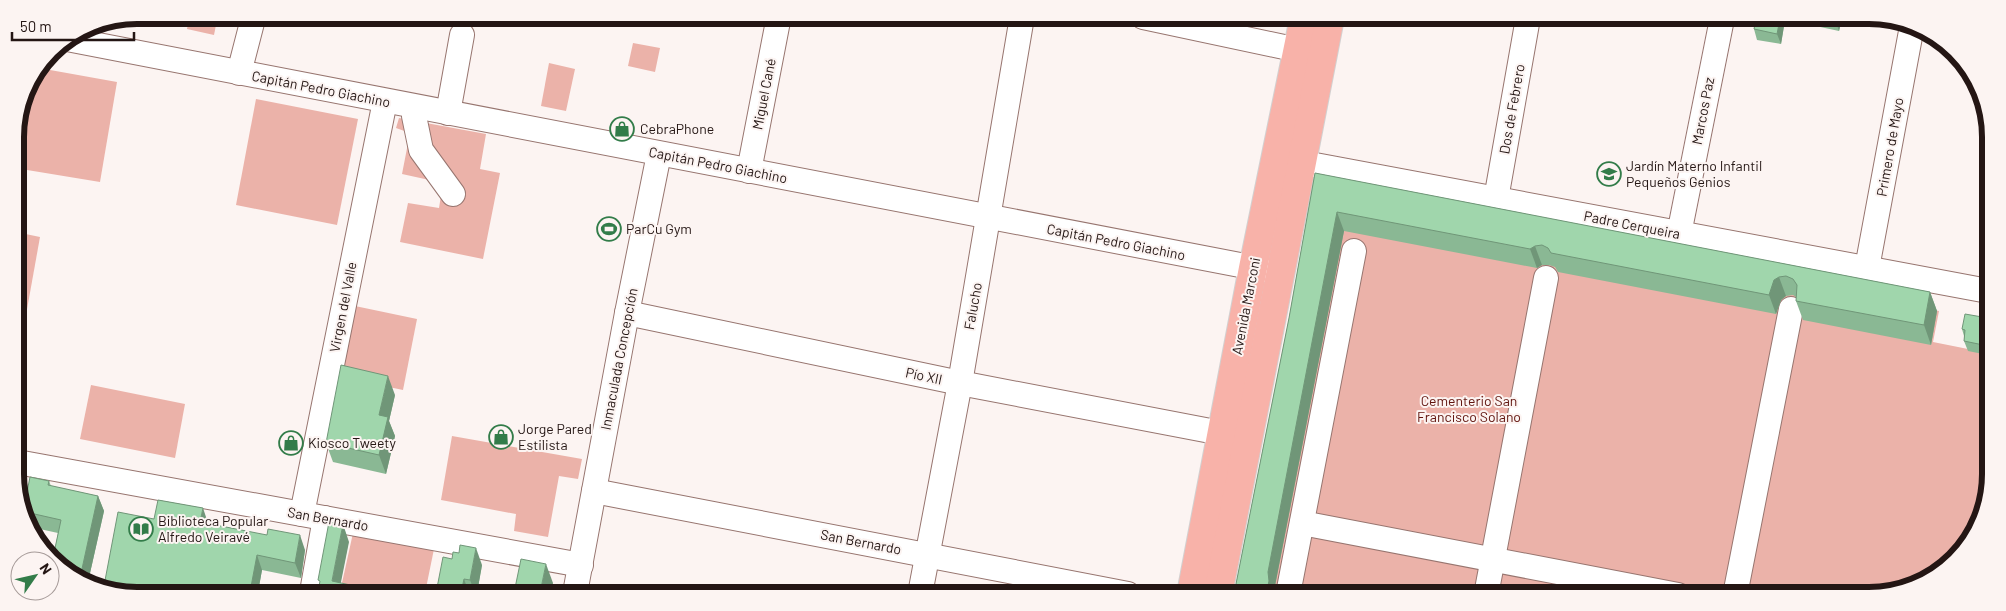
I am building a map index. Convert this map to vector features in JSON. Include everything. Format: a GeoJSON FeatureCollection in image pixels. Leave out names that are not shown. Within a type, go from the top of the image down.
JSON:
{"type":"FeatureCollection","features":[{"type":"Feature","properties":{"kind":"main road","name":"Avenida Marconi"},"geometry":{"type":"LineString","coordinates":[[1192,587],[1253,268],[1303,24]]}},
{"type":"Feature","properties":{"kind":"main road","name":"Avenida Marconi"},"geometry":{"type":"LineString","coordinates":[[1219,587],[1329,24]]}},
{"type":"Feature","properties":{"kind":"street"},"geometry":{"type":"LineString","coordinates":[[239,73],[252,24]]}},
{"type":"Feature","properties":{"kind":"street","name":"Miguel Cané"},"geometry":{"type":"LineString","coordinates":[[749,171],[777,24]]}},
{"type":"Feature","properties":{"kind":"street","name":"Falucho"},"geometry":{"type":"LineString","coordinates":[[921,587],[960,383],[1021,24]]}},
{"type":"Feature","properties":{"kind":"street"},"geometry":{"type":"LineString","coordinates":[[1176,24],[1298,50]]}},
{"type":"Feature","properties":{"kind":"street","name":"Dos de Febrero"},"geometry":{"type":"LineString","coordinates":[[1496,199],[1527,24]]}},
{"type":"Feature","properties":{"kind":"street","name":"Marcos Paz"},"geometry":{"type":"LineString","coordinates":[[1679,234],[1721,24]]}},
{"type":"Feature","properties":{"kind":"street","name":"Primero de Mayo"},"geometry":{"type":"LineString","coordinates":[[1867,268],[1911,31]]}},
{"type":"Feature","properties":{"kind":"street"},"geometry":{"type":"LineString","coordinates":[[448,113],[462,36]]}},
{"type":"Feature","properties":{"kind":"street","name":"Capitán Pedro Giachino"},"geometry":{"type":"LineString","coordinates":[[77,41],[1253,268],[1282,272]]}},
{"type":"Feature","properties":{"kind":"street","name":"Virgen del Valle"},"geometry":{"type":"LineString","coordinates":[[302,514],[385,101]]}},
{"type":"Feature","properties":{"kind":"street"},"geometry":{"type":"LineString","coordinates":[[414,106],[414,116],[421,150],[452,194]]}},
{"type":"Feature","properties":{"kind":"street","name":"Inmaculada Concepción"},"geometry":{"type":"LineString","coordinates":[[576,587],[627,313],[659,154]]}},
{"type":"Feature","properties":{"kind":"street","name":"Padre Cerqueira"},"geometry":{"type":"LineString","coordinates":[[1276,157],[1982,290]]}},
{"type":"Feature","properties":{"kind":"street"},"geometry":{"type":"LineString","coordinates":[[1289,587],[1354,251]]}},
{"type":"Feature","properties":{"kind":"street"},"geometry":{"type":"LineString","coordinates":[[1487,587],[1546,278]]}},
{"type":"Feature","properties":{"kind":"street"},"geometry":{"type":"LineString","coordinates":[[1737,587],[1791,309]]}},
{"type":"Feature","properties":{"kind":"street","name":"Pío XII"},"geometry":{"type":"LineString","coordinates":[[627,313],[960,383],[1221,433]]}},
{"type":"Feature","properties":{"kind":"street","name":"San Bernardo"},"geometry":{"type":"LineString","coordinates":[[24,463],[581,565]]}},
{"type":"Feature","properties":{"kind":"street","name":"San Bernardo"},"geometry":{"type":"LineString","coordinates":[[594,491],[1092,587]]}},
{"type":"Feature","properties":{"kind":"street"},"geometry":{"type":"LineString","coordinates":[[313,587],[324,518]]}},
{"type":"Feature","properties":{"kind":"street"},"geometry":{"type":"LineString","coordinates":[[1302,523],[1635,587]]}},
{"type":"Feature","properties":{"kind":"green space"},"geometry":{"type":"Polygon","coordinates":[[[188,24],[216,24],[214,35],[187,29],[188,24]]]}},
{"type":"Feature","properties":{"kind":"green space"},"geometry":{"type":"Polygon","coordinates":[[[633,43],[660,48],[655,72],[628,66],[633,43]]]}},
{"type":"Feature","properties":{"kind":"green space"},"geometry":{"type":"Polygon","coordinates":[[[549,63],[575,69],[566,111],[541,106],[549,63]]]}},
{"type":"Feature","properties":{"kind":"green space"},"geometry":{"type":"Polygon","coordinates":[[[46,69],[117,82],[100,182],[24,169],[26,114],[32,93],[46,69]]]}},
{"type":"Feature","properties":{"kind":"green space"},"geometry":{"type":"Polygon","coordinates":[[[256,99],[358,119],[337,225],[236,205],[256,99]]]}},
{"type":"Feature","properties":{"kind":"green space"},"geometry":{"type":"Polygon","coordinates":[[[399,118],[486,134],[480,169],[500,173],[483,259],[400,242],[408,203],[439,208],[443,183],[402,174],[410,133],[396,128],[399,118]]]}},
{"type":"Feature","properties":{"kind":"green space","name":"Cementerio San Francisco Solano"},"geometry":{"type":"Polygon","coordinates":[[[1321,191],[1939,311],[1933,342],[1982,352],[1982,475],[1981,489],[1974,518],[1959,543],[1949,554],[1938,564],[1913,579],[1877,587],[1245,587],[1321,191]]]}},
{"type":"Feature","properties":{"kind":"green space"},"geometry":{"type":"Polygon","coordinates":[[[24,234],[40,237],[24,326],[24,234]]]}},
{"type":"Feature","properties":{"kind":"green space"},"geometry":{"type":"Polygon","coordinates":[[[355,306],[417,319],[403,390],[341,377],[355,306]]]}},
{"type":"Feature","properties":{"kind":"green space"},"geometry":{"type":"Polygon","coordinates":[[[91,385],[185,404],[175,458],[80,439],[91,385]]]}},
{"type":"Feature","properties":{"kind":"green space"},"geometry":{"type":"Polygon","coordinates":[[[452,436],[582,459],[578,479],[559,476],[548,537],[514,531],[516,514],[441,500],[452,436]]]}},
{"type":"Feature","properties":{"kind":"green space"},"geometry":{"type":"Polygon","coordinates":[[[353,533],[434,549],[426,587],[341,587],[353,533]]]}},
{"type":"Feature","properties":{"kind":"building"},"geometry":{"type":"Polygon","coordinates":[[[1755,24],[1779,24],[1777,34],[1754,29],[1755,24]]]}},
{"type":"Feature","properties":{"kind":"building"},"geometry":{"type":"Polygon","coordinates":[[[1315,173],[1930,292],[1924,325],[1796,301],[1797,285],[1793,279],[1786,276],[1774,280],[1769,295],[1551,253],[1548,248],[1542,245],[1530,249],[1337,212],[1268,572],[1268,587],[1235,587],[1289,318],[1315,173]]]}},
{"type":"Feature","properties":{"kind":"building"},"geometry":{"type":"Polygon","coordinates":[[[1965,314],[1982,317],[1982,345],[1964,341],[1965,330],[1962,329],[1965,314]]]}},
{"type":"Feature","properties":{"kind":"building"},"geometry":{"type":"Polygon","coordinates":[[[341,365],[388,376],[379,415],[388,417],[379,455],[326,443],[341,365]]]}},
{"type":"Feature","properties":{"kind":"building"},"geometry":{"type":"Polygon","coordinates":[[[30,477],[49,481],[48,485],[98,496],[81,573],[60,557],[60,551],[54,551],[61,520],[31,513],[25,492],[27,492],[30,477]]]}},
{"type":"Feature","properties":{"kind":"building"},"geometry":{"type":"Polygon","coordinates":[[[158,500],[203,508],[200,522],[267,535],[268,529],[300,535],[295,563],[257,555],[251,587],[136,587],[105,582],[118,512],[154,519],[158,500]]]}},
{"type":"Feature","properties":{"kind":"building"},"geometry":{"type":"Polygon","coordinates":[[[329,522],[343,524],[332,581],[360,587],[319,587],[320,581],[318,580],[329,522]]]}},
{"type":"Feature","properties":{"kind":"building"},"geometry":{"type":"Polygon","coordinates":[[[460,545],[476,548],[470,580],[464,579],[462,587],[437,587],[443,557],[452,559],[453,552],[459,553],[460,545]]]}},
{"type":"Feature","properties":{"kind":"building"},"geometry":{"type":"Polygon","coordinates":[[[521,559],[546,564],[541,587],[515,587],[521,559]]]}},
{"type":"Feature","properties":{"kind":"place","name":"CebraPhone"},"geometry":{"type":"Point","coordinates":[622,129]}},
{"type":"Feature","properties":{"kind":"place","name":"Jardín Materno Infantil Pequeños Genios"},"geometry":{"type":"Point","coordinates":[1609,174]}},
{"type":"Feature","properties":{"kind":"place","name":"ParCu Gym"},"geometry":{"type":"Point","coordinates":[609,229]}},
{"type":"Feature","properties":{"kind":"place","name":"Jorge Pared Estilista"},"geometry":{"type":"Point","coordinates":[501,437]}},
{"type":"Feature","properties":{"kind":"place","name":"Kiosco Tweety"},"geometry":{"type":"Point","coordinates":[291,443]}},
{"type":"Feature","properties":{"kind":"place","name":"Biblioteca Popular Alfredo Veiravé"},"geometry":{"type":"Point","coordinates":[141,529]}}]}
